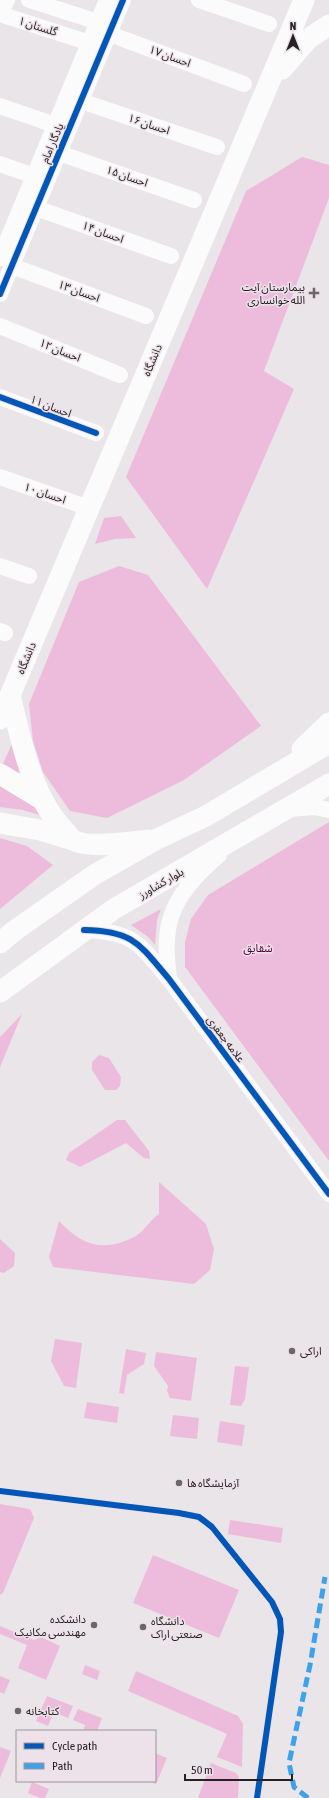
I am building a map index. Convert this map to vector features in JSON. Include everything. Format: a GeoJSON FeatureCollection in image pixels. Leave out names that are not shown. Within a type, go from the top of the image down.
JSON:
{"type":"FeatureCollection","features":[{"type":"Feature","properties":{"kind":"main road","name":"دانشگاه"},"geometry":{"type":"LineString","coordinates":[[0,719],[304,0]]}},
{"type":"Feature","properties":{"kind":"main road"},"geometry":{"type":"LineString","coordinates":[[269,85],[308,39],[329,25]]}},
{"type":"Feature","properties":{"kind":"main road"},"geometry":{"type":"LineString","coordinates":[[10,696],[27,758],[43,800],[56,822],[73,840]]}},
{"type":"Feature","properties":{"kind":"main road"},"geometry":{"type":"LineString","coordinates":[[275,776],[329,723]]}},
{"type":"Feature","properties":{"kind":"main road"},"geometry":{"type":"LineString","coordinates":[[0,943],[14,931],[94,875],[157,839],[206,816],[329,743]]}},
{"type":"Feature","properties":{"kind":"main road"},"geometry":{"type":"LineString","coordinates":[[0,774],[43,800]]}},
{"type":"Feature","properties":{"kind":"main road","name":"بلوار کشاورز"},"geometry":{"type":"LineString","coordinates":[[0,992],[114,909],[329,784]]}},
{"type":"Feature","properties":{"kind":"main road"},"geometry":{"type":"LineString","coordinates":[[0,823],[40,830],[91,844],[110,845],[157,839]]}},
{"type":"Feature","properties":{"kind":"street","name":"گلستان ۱"},"geometry":{"type":"LineString","coordinates":[[7,0],[0,14],[98,32]]}},
{"type":"Feature","properties":{"kind":"street","name":"گلستان ۱"},"geometry":{"type":"LineString","coordinates":[[29,0],[98,32]]}},
{"type":"Feature","properties":{"kind":"street","name":"یادگار امام"},"geometry":{"type":"LineString","coordinates":[[0,294],[6,262],[36,208],[81,101],[107,0]]}},
{"type":"Feature","properties":{"kind":"street","name":"یادگار امام"},"geometry":{"type":"LineString","coordinates":[[6,262],[3,241],[34,176],[98,32],[123,0]]}},
{"type":"Feature","properties":{"kind":"street"},"geometry":{"type":"LineString","coordinates":[[199,0],[269,24]]}},
{"type":"Feature","properties":{"kind":"street","name":"احسان ۱۷"},"geometry":{"type":"LineString","coordinates":[[98,32],[244,84]]}},
{"type":"Feature","properties":{"kind":"street","name":"احسان ۱۶"},"geometry":{"type":"LineString","coordinates":[[81,101],[217,147]]}},
{"type":"Feature","properties":{"kind":"street"},"geometry":{"type":"LineString","coordinates":[[0,106],[55,126]]}},
{"type":"Feature","properties":{"kind":"street","name":"احسان ۱۵"},"geometry":{"type":"LineString","coordinates":[[59,153],[194,200]]}},
{"type":"Feature","properties":{"kind":"street"},"geometry":{"type":"LineString","coordinates":[[0,164],[34,176]]}},
{"type":"Feature","properties":{"kind":"street","name":"احسان ۱۴"},"geometry":{"type":"LineString","coordinates":[[36,208],[171,256]]}},
{"type":"Feature","properties":{"kind":"street","name":"احسان ۱۳"},"geometry":{"type":"LineString","coordinates":[[6,262],[146,316]]}},
{"type":"Feature","properties":{"kind":"street","name":"احسان ۱۲"},"geometry":{"type":"LineString","coordinates":[[0,326],[120,375]]}},
{"type":"Feature","properties":{"kind":"street","name":"احسان ۱۱"},"geometry":{"type":"LineString","coordinates":[[0,397],[96,433]]}},
{"type":"Feature","properties":{"kind":"street","name":"احسان ۱۰"},"geometry":{"type":"LineString","coordinates":[[0,477],[90,508]]}},
{"type":"Feature","properties":{"kind":"street"},"geometry":{"type":"LineString","coordinates":[[0,566],[29,576]]}},
{"type":"Feature","properties":{"kind":"street"},"geometry":{"type":"LineString","coordinates":[[288,809],[315,807],[329,810]]}},
{"type":"Feature","properties":{"kind":"street"},"geometry":{"type":"LineString","coordinates":[[169,979],[166,949],[169,923],[179,900],[192,880],[236,839]]}},
{"type":"Feature","properties":{"kind":"street","name":"علامه جعفری"},"geometry":{"type":"LineString","coordinates":[[84,930],[106,930],[126,936],[140,946],[169,979],[329,1194]]}},
{"type":"Feature","properties":{"kind":"green space"},"geometry":{"type":"Polygon","coordinates":[[[302,157],[329,165],[329,198],[264,371],[294,389],[207,589],[126,477],[246,191],[302,157]]]}},
{"type":"Feature","properties":{"kind":"green space"},"geometry":{"type":"Polygon","coordinates":[[[121,516],[136,538],[115,539],[95,544],[104,518],[121,516]]]}},
{"type":"Feature","properties":{"kind":"green space"},"geometry":{"type":"Polygon","coordinates":[[[119,566],[148,575],[261,726],[184,780],[107,818],[70,811],[43,772],[33,741],[29,704],[79,582],[119,566]]]}},
{"type":"Feature","properties":{"kind":"green space"},"geometry":{"type":"Polygon","coordinates":[[[14,739],[23,775],[2,766],[14,739]]]}},
{"type":"Feature","properties":{"kind":"green space"},"geometry":{"type":"Polygon","coordinates":[[[0,784],[24,794],[43,816],[23,810],[0,807],[0,784]]]}},
{"type":"Feature","properties":{"kind":"green space","name":"شقایق"},"geometry":{"type":"Polygon","coordinates":[[[329,822],[329,1161],[185,967],[185,942],[191,919],[208,895],[329,822]]]}},
{"type":"Feature","properties":{"kind":"green space"},"geometry":{"type":"Polygon","coordinates":[[[0,838],[27,846],[53,865],[0,909],[0,838]]]}},
{"type":"Feature","properties":{"kind":"green space"},"geometry":{"type":"Polygon","coordinates":[[[161,909],[157,920],[155,945],[148,937],[131,925],[161,909]]]}},
{"type":"Feature","properties":{"kind":"green space"},"geometry":{"type":"Polygon","coordinates":[[[22,1014],[0,1067],[0,1037],[22,1014]]]}},
{"type":"Feature","properties":{"kind":"green space"},"geometry":{"type":"Polygon","coordinates":[[[99,1055],[109,1058],[121,1077],[120,1086],[116,1090],[105,1090],[92,1070],[92,1062],[99,1055]]]}},
{"type":"Feature","properties":{"kind":"green space"},"geometry":{"type":"Polygon","coordinates":[[[117,1120],[125,1120],[149,1151],[150,1159],[144,1158],[126,1143],[80,1167],[66,1160],[69,1153],[117,1120]]]}},
{"type":"Feature","properties":{"kind":"green space"},"geometry":{"type":"Polygon","coordinates":[[[159,1182],[206,1224],[214,1249],[210,1270],[194,1284],[53,1267],[49,1257],[59,1221],[73,1234],[89,1243],[106,1245],[125,1241],[139,1234],[159,1214],[159,1182]]]}},
{"type":"Feature","properties":{"kind":"green space"},"geometry":{"type":"Polygon","coordinates":[[[0,1239],[15,1253],[14,1266],[4,1273],[0,1272],[0,1239]]]}},
{"type":"Feature","properties":{"kind":"green space"},"geometry":{"type":"Polygon","coordinates":[[[55,1339],[82,1343],[76,1388],[64,1386],[51,1361],[55,1339]]]}},
{"type":"Feature","properties":{"kind":"green space"},"geometry":{"type":"Polygon","coordinates":[[[126,1349],[146,1353],[144,1364],[127,1375],[124,1394],[119,1393],[126,1349]]]}},
{"type":"Feature","properties":{"kind":"green space"},"geometry":{"type":"Polygon","coordinates":[[[156,1352],[197,1358],[191,1401],[170,1398],[167,1391],[168,1386],[154,1366],[156,1352]]]}},
{"type":"Feature","properties":{"kind":"green space"},"geometry":{"type":"Polygon","coordinates":[[[235,1366],[249,1367],[245,1399],[241,1406],[230,1405],[235,1366]]]}},
{"type":"Feature","properties":{"kind":"green space"},"geometry":{"type":"Polygon","coordinates":[[[87,1402],[119,1407],[117,1423],[84,1418],[87,1402]]]}},
{"type":"Feature","properties":{"kind":"green space"},"geometry":{"type":"Polygon","coordinates":[[[173,1415],[199,1418],[197,1439],[170,1436],[173,1415]]]}},
{"type":"Feature","properties":{"kind":"green space"},"geometry":{"type":"Polygon","coordinates":[[[220,1421],[245,1425],[242,1446],[217,1442],[220,1421]]]}},
{"type":"Feature","properties":{"kind":"green space"},"geometry":{"type":"Polygon","coordinates":[[[0,1504],[30,1509],[34,1518],[3,1593],[0,1595],[0,1504]]]}},
{"type":"Feature","properties":{"kind":"green space"},"geometry":{"type":"Polygon","coordinates":[[[230,1520],[283,1528],[281,1543],[228,1534],[230,1520]]]}},
{"type":"Feature","properties":{"kind":"green space"},"geometry":{"type":"Polygon","coordinates":[[[153,1555],[239,1590],[219,1638],[133,1603],[153,1555]]]}},
{"type":"Feature","properties":{"kind":"green space"},"geometry":{"type":"Polygon","coordinates":[[[0,1626],[34,1640],[41,1637],[60,1646],[46,1680],[18,1668],[27,1645],[0,1634],[0,1626]]]}},
{"type":"Feature","properties":{"kind":"green space"},"geometry":{"type":"Polygon","coordinates":[[[85,1665],[100,1671],[97,1680],[82,1674],[85,1665]]]}},
{"type":"Feature","properties":{"kind":"green space"},"geometry":{"type":"Polygon","coordinates":[[[136,1671],[238,1716],[243,1724],[242,1767],[217,1757],[227,1734],[128,1691],[136,1671]]]}},
{"type":"Feature","properties":{"kind":"green space"},"geometry":{"type":"Polygon","coordinates":[[[0,1676],[10,1680],[4,1694],[0,1692],[0,1676]]]}},
{"type":"Feature","properties":{"kind":"green space"},"geometry":{"type":"Polygon","coordinates":[[[47,1696],[73,1706],[68,1718],[54,1712],[48,1726],[36,1721],[47,1696]]]}},
{"type":"Feature","properties":{"kind":"green space"},"geometry":{"type":"Polygon","coordinates":[[[78,1709],[102,1718],[97,1730],[83,1730],[85,1725],[73,1720],[78,1709]]]}},
{"type":"Feature","properties":{"kind":"green space"},"geometry":{"type":"Polygon","coordinates":[[[0,1747],[11,1751],[0,1778],[0,1747]]]}},
{"type":"Feature","properties":{"kind":"green space"},"geometry":{"type":"Polygon","coordinates":[[[156,1753],[167,1758],[156,1784],[151,1782],[156,1782],[156,1753]]]}},
{"type":"Feature","properties":{"kind":"green space"},"geometry":{"type":"Polygon","coordinates":[[[211,1763],[236,1773],[239,1777],[238,1798],[198,1798],[211,1763]]]}},
{"type":"Feature","properties":{"kind":"green space"},"geometry":{"type":"Polygon","coordinates":[[[32,1782],[49,1789],[45,1798],[40,1798],[28,1793],[32,1782]]]}},
{"type":"Feature","properties":{"kind":"marked path"},"geometry":{"type":"LineString","coordinates":[[308,1798],[294,1787],[289,1763],[310,1665],[325,1577]]}},
{"type":"Feature","properties":{"kind":"cycle path"},"geometry":{"type":"LineString","coordinates":[[0,294],[123,0]]}},
{"type":"Feature","properties":{"kind":"cycle path"},"geometry":{"type":"LineString","coordinates":[[0,397],[96,433]]}},
{"type":"Feature","properties":{"kind":"cycle path"},"geometry":{"type":"LineString","coordinates":[[84,930],[114,933],[125,937],[142,948],[169,979],[329,1194]]}},
{"type":"Feature","properties":{"kind":"cycle path"},"geometry":{"type":"LineString","coordinates":[[0,1491],[179,1513],[199,1517],[212,1527],[272,1602],[280,1619],[281,1632],[257,1798]]}},
{"type":"Feature","properties":{"kind":"place","name":"بیمارستان آیت الله خوانساری"},"geometry":{"type":"Point","coordinates":[314,293]}},
{"type":"Feature","properties":{"kind":"place","name":"اراکی"},"geometry":{"type":"Point","coordinates":[292,1351]}},
{"type":"Feature","properties":{"kind":"place","name":"آزمایشگاه ها"},"geometry":{"type":"Point","coordinates":[179,1483]}},
{"type":"Feature","properties":{"kind":"place","name":"دانشکده مهندسی مکانیک"},"geometry":{"type":"Point","coordinates":[94,1625]}},
{"type":"Feature","properties":{"kind":"place","name":"دانشگاه صنعتی اراک"},"geometry":{"type":"Point","coordinates":[143,1627]}},
{"type":"Feature","properties":{"kind":"place","name":"کتابخانه"},"geometry":{"type":"Point","coordinates":[18,1711]}}]}
